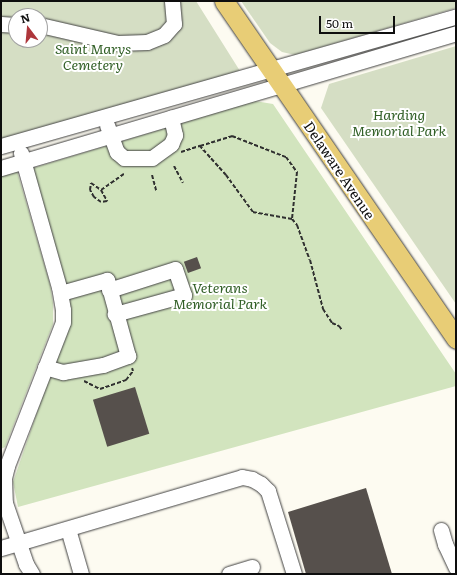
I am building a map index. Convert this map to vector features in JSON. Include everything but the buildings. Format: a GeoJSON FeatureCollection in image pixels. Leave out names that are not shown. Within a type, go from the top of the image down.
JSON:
{"type":"FeatureCollection","features":[{"type":"Feature","properties":{"kind":"main road","name":"Delaware Avenue"},"geometry":{"type":"LineString","coordinates":[[224,1],[456,339]]}},
{"type":"Feature","properties":{"kind":"street"},"geometry":{"type":"LineString","coordinates":[[48,28],[118,43],[147,42],[164,35],[174,24],[172,1]]}},
{"type":"Feature","properties":{"kind":"street"},"geometry":{"type":"LineString","coordinates":[[1,168],[171,117],[275,76],[456,16]]}},
{"type":"Feature","properties":{"kind":"street"},"geometry":{"type":"LineString","coordinates":[[1,146],[104,117],[456,33]]}},
{"type":"Feature","properties":{"kind":"street"},"geometry":{"type":"LineString","coordinates":[[104,117],[117,152],[124,158],[152,158],[171,144],[175,135],[171,117]]}},
{"type":"Feature","properties":{"kind":"street"},"geometry":{"type":"LineString","coordinates":[[17,141],[60,293],[63,322],[7,466],[4,478],[5,503],[26,564],[32,574]]}},
{"type":"Feature","properties":{"kind":"street"},"geometry":{"type":"LineString","coordinates":[[109,290],[175,269],[184,295],[115,314]]}},
{"type":"Feature","properties":{"kind":"street"},"geometry":{"type":"LineString","coordinates":[[45,367],[63,372],[103,365],[128,356],[115,314],[107,280],[60,293]]}},
{"type":"Feature","properties":{"kind":"street"},"geometry":{"type":"LineString","coordinates":[[1,548],[242,477],[252,479],[261,484],[268,491],[294,574]]}},
{"type":"Feature","properties":{"kind":"street"},"geometry":{"type":"LineString","coordinates":[[68,529],[81,574]]}},
{"type":"Feature","properties":{"kind":"street"},"geometry":{"type":"LineString","coordinates":[[441,530],[445,544],[456,568]]}},
{"type":"Feature","properties":{"kind":"street"},"geometry":{"type":"LineString","coordinates":[[229,574],[252,567]]}},
{"type":"Feature","properties":{"kind":"path"},"geometry":{"type":"LineString","coordinates":[[182,152],[232,136],[286,157],[297,172],[292,219]]}},
{"type":"Feature","properties":{"kind":"path"},"geometry":{"type":"LineString","coordinates":[[200,146],[226,175],[253,212],[292,219],[298,225],[310,260],[323,309],[332,323],[339,326],[342,330]]}},
{"type":"Feature","properties":{"kind":"path"},"geometry":{"type":"LineString","coordinates":[[174,166],[183,183]]}},
{"type":"Feature","properties":{"kind":"path"},"geometry":{"type":"LineString","coordinates":[[101,190],[124,174]]}},
{"type":"Feature","properties":{"kind":"path"},"geometry":{"type":"LineString","coordinates":[[152,175],[156,190]]}},
{"type":"Feature","properties":{"kind":"path"},"geometry":{"type":"LineString","coordinates":[[91,183],[101,190],[107,202],[101,202],[94,197],[90,190],[91,183]]}},
{"type":"Feature","properties":{"kind":"path"},"geometry":{"type":"LineString","coordinates":[[73,370],[88,384],[100,389],[126,380],[133,371],[128,356]]}},
{"type":"Feature","properties":{"kind":"green space","name":"Saint Marys Cemetery"},"geometry":{"type":"Polygon","coordinates":[[[1,1],[196,1],[240,71],[1,139],[1,1]]]}},
{"type":"Feature","properties":{"kind":"green space"},"geometry":{"type":"Polygon","coordinates":[[[241,1],[456,1],[456,8],[295,55],[282,52],[270,43],[241,1]]]}},
{"type":"Feature","properties":{"kind":"green space","name":"Harding Memorial Park"},"geometry":{"type":"Polygon","coordinates":[[[456,46],[456,304],[321,108],[329,84],[456,46]]]}},
{"type":"Feature","properties":{"kind":"green space","name":"Veterans Memorial Park"},"geometry":{"type":"Polygon","coordinates":[[[255,101],[273,104],[456,374],[456,386],[18,507],[13,482],[71,314],[65,285],[33,168],[255,101]]]}},
{"type":"Feature","properties":{"kind":"green space"},"geometry":{"type":"Polygon","coordinates":[[[17,171],[50,284],[53,303],[53,324],[5,447],[1,449],[1,176],[17,171]]]}}]}
